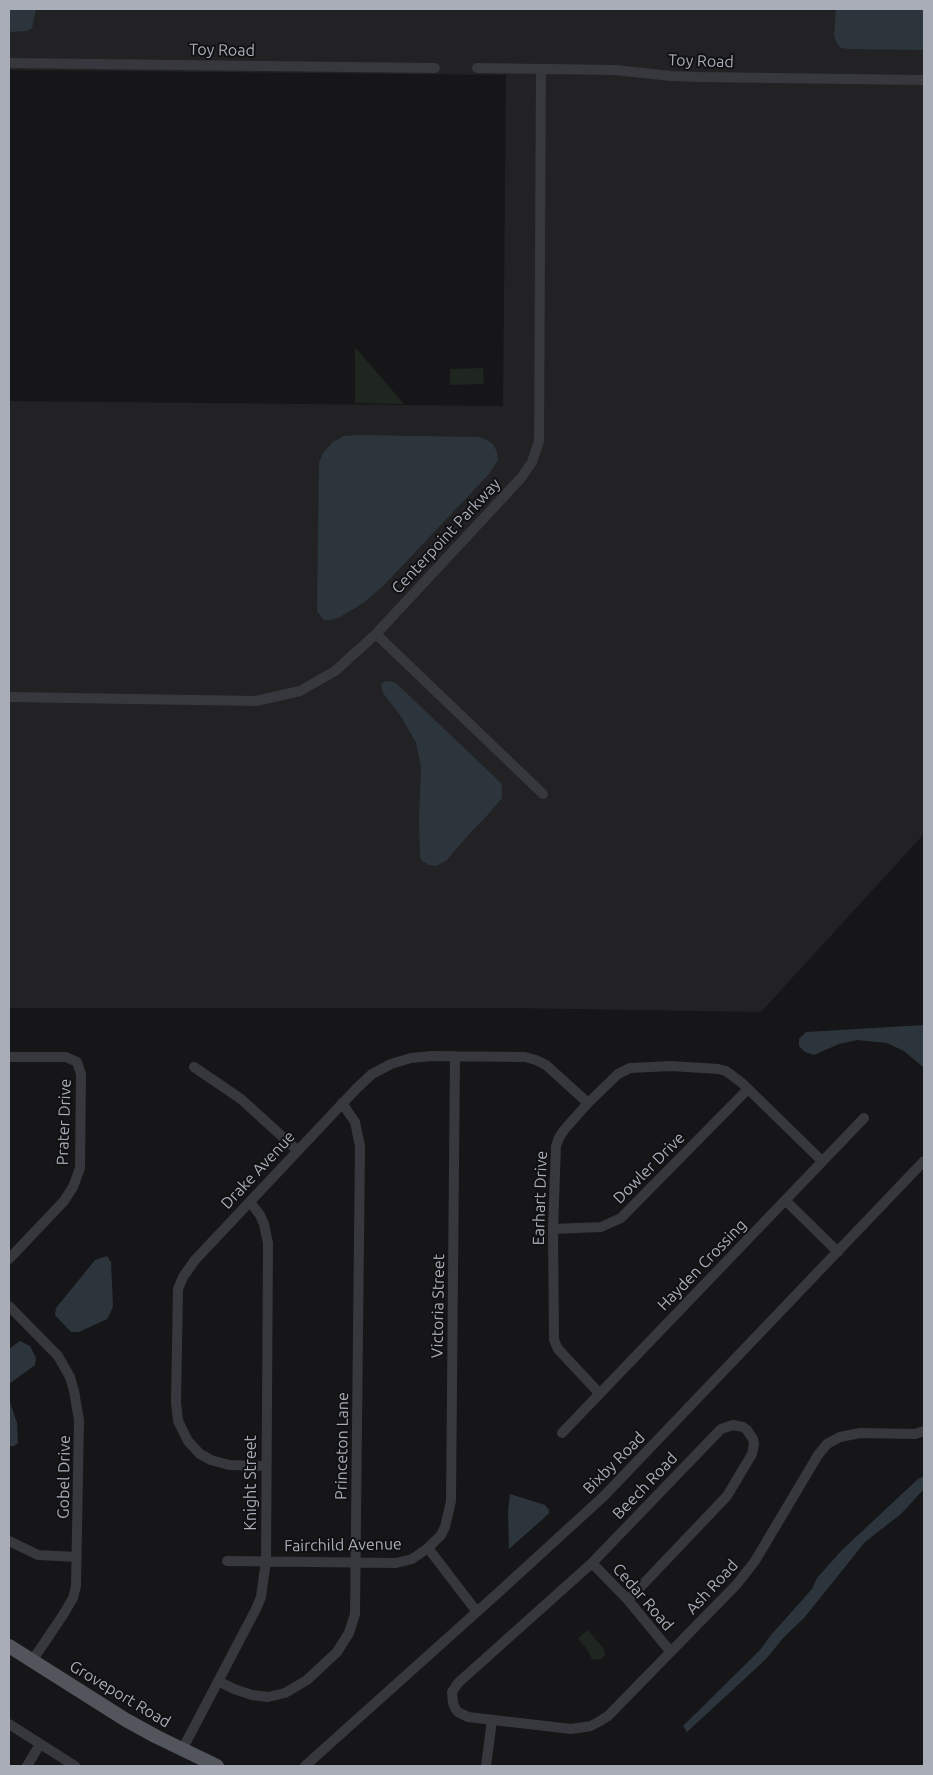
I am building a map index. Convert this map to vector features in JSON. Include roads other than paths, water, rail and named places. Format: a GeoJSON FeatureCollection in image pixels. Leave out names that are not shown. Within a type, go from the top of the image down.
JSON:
{"type":"FeatureCollection","features":[{"type":"Feature","properties":{"kind":"main road","name":"Groveport Road"},"geometry":{"type":"LineString","coordinates":[[9,1646],[126,1720],[216,1766]]}},
{"type":"Feature","properties":{"kind":"street","name":"Toy Road"},"geometry":{"type":"LineString","coordinates":[[9,63],[435,68]]}},
{"type":"Feature","properties":{"kind":"street","name":"Toy Road"},"geometry":{"type":"LineString","coordinates":[[476,68],[615,70],[699,77],[924,80]]}},
{"type":"Feature","properties":{"kind":"street","name":"Centerpoint Parkway"},"geometry":{"type":"LineString","coordinates":[[9,697],[256,701],[300,692],[334,671],[376,634],[521,478],[532,462],[539,441],[541,69]]}},
{"type":"Feature","properties":{"kind":"street"},"geometry":{"type":"LineString","coordinates":[[376,634],[543,794]]}},
{"type":"Feature","properties":{"kind":"street","name":"Drake Avenue"},"geometry":{"type":"LineString","coordinates":[[266,1466],[229,1465],[211,1460],[200,1454],[188,1441],[178,1422],[176,1402],[178,1294],[182,1277],[195,1260],[342,1103],[372,1074],[391,1064],[411,1058],[455,1056],[525,1057],[546,1065],[588,1103]]}},
{"type":"Feature","properties":{"kind":"street","name":"Victoria Street"},"geometry":{"type":"LineString","coordinates":[[428,1548],[441,1535],[445,1527],[451,1500],[455,1056]]}},
{"type":"Feature","properties":{"kind":"street","name":"Prater Drive"},"geometry":{"type":"LineString","coordinates":[[9,1057],[66,1057],[77,1062],[81,1074],[80,1168],[74,1186],[64,1201],[9,1259]]}},
{"type":"Feature","properties":{"kind":"street"},"geometry":{"type":"LineString","coordinates":[[194,1067],[241,1099],[297,1150]]}},
{"type":"Feature","properties":{"kind":"street","name":"Earhart Drive"},"geometry":{"type":"LineString","coordinates":[[599,1393],[558,1349],[554,1340],[553,1229],[556,1146],[564,1130],[588,1103],[624,1070],[637,1067],[710,1067],[726,1071],[748,1089],[822,1161]]}},
{"type":"Feature","properties":{"kind":"street","name":"Dowler Drive"},"geometry":{"type":"LineString","coordinates":[[553,1229],[601,1227],[621,1218],[748,1089]]}},
{"type":"Feature","properties":{"kind":"street","name":"Princeton Lane"},"geometry":{"type":"LineString","coordinates":[[218,1681],[243,1692],[268,1696],[285,1693],[307,1680],[337,1652],[353,1623],[356,1602],[360,1146],[355,1122],[342,1103]]}},
{"type":"Feature","properties":{"kind":"street","name":"Hayden Crossing"},"geometry":{"type":"LineString","coordinates":[[562,1432],[864,1118]]}},
{"type":"Feature","properties":{"kind":"street","name":"Bixby Road"},"geometry":{"type":"LineString","coordinates":[[305,1766],[604,1496],[924,1161]]}},
{"type":"Feature","properties":{"kind":"street"},"geometry":{"type":"LineString","coordinates":[[786,1200],[838,1252]]}},
{"type":"Feature","properties":{"kind":"street","name":"Knight Street"},"geometry":{"type":"LineString","coordinates":[[182,1750],[256,1609],[261,1597],[266,1562],[268,1244],[260,1214],[250,1202]]}},
{"type":"Feature","properties":{"kind":"street","name":"Gobel Drive"},"geometry":{"type":"LineString","coordinates":[[9,1306],[58,1356],[70,1378],[74,1391],[79,1433],[78,1556],[73,1598],[64,1615],[32,1661]]}},
{"type":"Feature","properties":{"kind":"street","name":"Beech Road"},"geometry":{"type":"LineString","coordinates":[[492,1720],[468,1716],[458,1712],[453,1703],[452,1692],[454,1687],[524,1622],[592,1563],[722,1428],[733,1425],[743,1427],[753,1439],[753,1449],[727,1496],[628,1600]]}},
{"type":"Feature","properties":{"kind":"street","name":"Ash Road"},"geometry":{"type":"LineString","coordinates":[[492,1720],[571,1729],[591,1726],[608,1716],[738,1584],[749,1570],[818,1455],[827,1444],[840,1437],[860,1433],[915,1434],[924,1431]]}},
{"type":"Feature","properties":{"kind":"street"},"geometry":{"type":"LineString","coordinates":[[9,1541],[38,1554],[78,1556]]}},
{"type":"Feature","properties":{"kind":"street"},"geometry":{"type":"LineString","coordinates":[[428,1548],[477,1612]]}},
{"type":"Feature","properties":{"kind":"street","name":"Fairchild Avenue"},"geometry":{"type":"LineString","coordinates":[[228,1561],[389,1563],[412,1559],[428,1548]]}},
{"type":"Feature","properties":{"kind":"street","name":"Cedar Road"},"geometry":{"type":"LineString","coordinates":[[592,1563],[628,1600],[670,1651]]}},
{"type":"Feature","properties":{"kind":"street"},"geometry":{"type":"LineString","coordinates":[[486,1766],[492,1720]]}},
{"type":"Feature","properties":{"kind":"street"},"geometry":{"type":"LineString","coordinates":[[9,1724],[75,1766]]}},
{"type":"Feature","properties":{"kind":"street"},"geometry":{"type":"LineString","coordinates":[[27,1766],[40,1744]]}}]}
